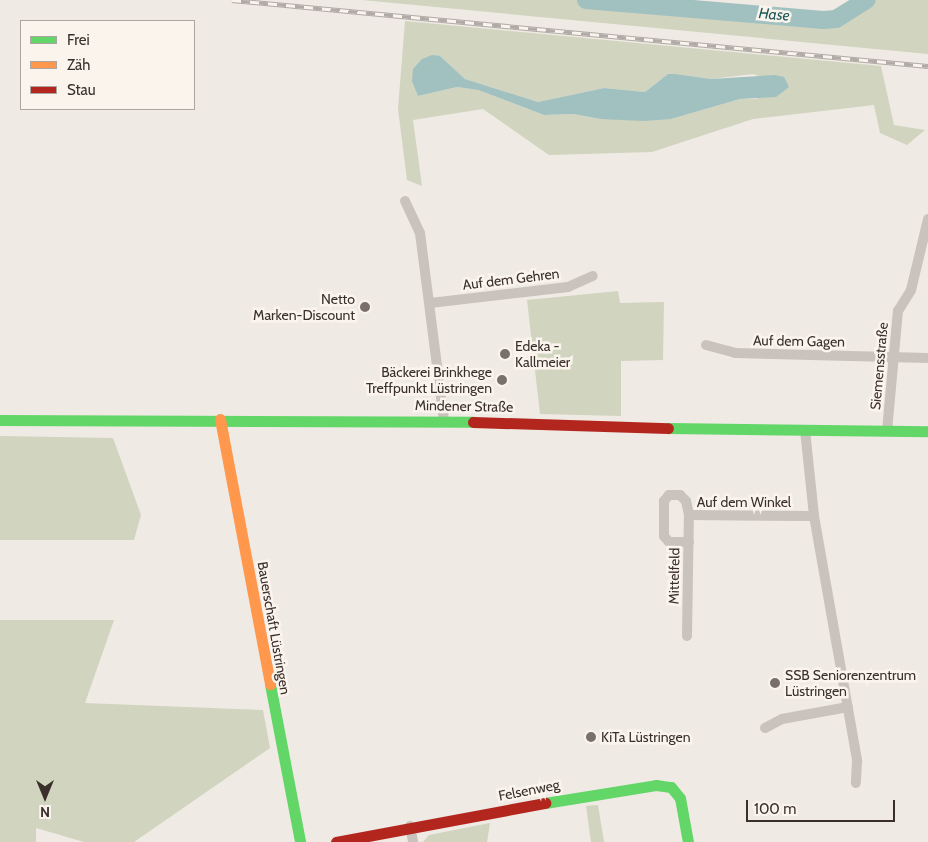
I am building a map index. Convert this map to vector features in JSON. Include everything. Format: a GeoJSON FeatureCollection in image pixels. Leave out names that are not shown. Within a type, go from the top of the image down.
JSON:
{"type":"FeatureCollection","features":[{"type":"Feature","properties":{"kind":"main road","name":"Bauerschaft Lüstringen"},"geometry":{"type":"LineString","coordinates":[[220,419],[300,842]]}},
{"type":"Feature","properties":{"kind":"main road","name":"Mindener Straße"},"geometry":{"type":"LineString","coordinates":[[0,420],[444,421],[928,432]]}},
{"type":"Feature","properties":{"kind":"main road","name":"Felsenweg"},"geometry":{"type":"LineString","coordinates":[[336,842],[410,826],[656,785],[672,787],[680,798],[688,842]]}},
{"type":"Feature","properties":{"kind":"street"},"geometry":{"type":"LineString","coordinates":[[405,201],[420,233],[444,421]]}},
{"type":"Feature","properties":{"kind":"street","name":"Siemensstraße"},"geometry":{"type":"LineString","coordinates":[[887,431],[898,311],[911,290],[928,219]]}},
{"type":"Feature","properties":{"kind":"street","name":"Auf dem Gehren"},"geometry":{"type":"LineString","coordinates":[[430,303],[568,287],[593,276]]}},
{"type":"Feature","properties":{"kind":"street","name":"Auf dem Gagen"},"geometry":{"type":"LineString","coordinates":[[706,344],[735,353],[928,358]]}},
{"type":"Feature","properties":{"kind":"street","name":"Auf dem Winkel"},"geometry":{"type":"LineString","coordinates":[[805,430],[814,516],[858,761],[856,783]]}},
{"type":"Feature","properties":{"kind":"street","name":"Auf dem Winkel"},"geometry":{"type":"LineString","coordinates":[[689,542],[669,542],[664,536],[664,501],[670,495],[680,495],[686,501],[690,516],[814,516]]}},
{"type":"Feature","properties":{"kind":"street","name":"Mittelfeld"},"geometry":{"type":"LineString","coordinates":[[686,636],[690,516]]}},
{"type":"Feature","properties":{"kind":"street"},"geometry":{"type":"LineString","coordinates":[[765,728],[782,718],[848,707]]}},
{"type":"Feature","properties":{"kind":"street"},"geometry":{"type":"LineString","coordinates":[[410,826],[413,842]]}},
{"type":"Feature","properties":{"kind":"green space"},"geometry":{"type":"Polygon","coordinates":[[[362,0],[586,0],[823,20],[836,19],[867,0],[928,0],[928,54],[362,0]]]}},
{"type":"Feature","properties":{"kind":"green space"},"geometry":{"type":"Polygon","coordinates":[[[405,21],[881,66],[894,125],[925,130],[907,145],[880,133],[874,105],[753,119],[652,152],[549,155],[483,109],[413,120],[422,186],[407,180],[398,109],[405,21]],[[440,56],[418,96],[457,87],[478,90],[544,115],[574,114],[600,119],[671,119],[740,99],[756,99],[789,87],[753,74],[711,79],[668,74],[645,92],[604,88],[538,102],[465,79],[440,56]]]}},
{"type":"Feature","properties":{"kind":"green space"},"geometry":{"type":"Polygon","coordinates":[[[618,291],[620,303],[664,302],[663,360],[621,361],[621,416],[540,414],[527,300],[618,291]]]}},
{"type":"Feature","properties":{"kind":"green space"},"geometry":{"type":"Polygon","coordinates":[[[0,436],[113,438],[141,515],[134,540],[0,540],[0,436]]]}},
{"type":"Feature","properties":{"kind":"green space"},"geometry":{"type":"Polygon","coordinates":[[[0,620],[114,620],[85,703],[263,710],[270,748],[134,842],[84,842],[36,828],[36,842],[0,842],[0,620]]]}},
{"type":"Feature","properties":{"kind":"green space"},"geometry":{"type":"Polygon","coordinates":[[[598,805],[604,842],[591,842],[586,806],[598,805]]]}},
{"type":"Feature","properties":{"kind":"green space"},"geometry":{"type":"Polygon","coordinates":[[[490,823],[487,842],[423,842],[429,835],[490,823]]]}},
{"type":"Feature","properties":{"kind":"water"},"geometry":{"type":"Polygon","coordinates":[[[432,55],[440,56],[465,79],[538,102],[604,88],[645,92],[668,74],[711,79],[775,75],[784,77],[789,87],[776,97],[740,99],[671,119],[644,121],[600,119],[574,114],[544,115],[478,90],[457,87],[418,96],[412,81],[413,69],[422,59],[432,55]]]}},
{"type":"Feature","properties":{"kind":"waterway","name":"Hase"},"geometry":{"type":"LineString","coordinates":[[586,0],[823,20],[836,19],[867,0]]}},
{"type":"Feature","properties":{"kind":"railway"},"geometry":{"type":"LineString","coordinates":[[232,0],[928,66]]}},
{"type":"Feature","properties":{"kind":"traffic: fast"},"geometry":{"type":"LineString","coordinates":[[0,420],[473,422]]}},
{"type":"Feature","properties":{"kind":"traffic: fast"},"geometry":{"type":"LineString","coordinates":[[668,428],[928,431]]}},
{"type":"Feature","properties":{"kind":"traffic: fast"},"geometry":{"type":"LineString","coordinates":[[270,684],[300,842]]}},
{"type":"Feature","properties":{"kind":"traffic: fast"},"geometry":{"type":"LineString","coordinates":[[545,803],[656,785],[671,787],[680,798],[688,842]]}},
{"type":"Feature","properties":{"kind":"traffic: slow"},"geometry":{"type":"LineString","coordinates":[[220,419],[270,684]]}},
{"type":"Feature","properties":{"kind":"traffic: jam"},"geometry":{"type":"LineString","coordinates":[[473,422],[668,428]]}},
{"type":"Feature","properties":{"kind":"traffic: jam"},"geometry":{"type":"LineString","coordinates":[[336,842],[545,803]]}},
{"type":"Feature","properties":{"kind":"place","name":"Netto Marken-Discount"},"geometry":{"type":"Point","coordinates":[365,307]}},
{"type":"Feature","properties":{"kind":"place","name":"Edeka - Kallmeier"},"geometry":{"type":"Point","coordinates":[505,354]}},
{"type":"Feature","properties":{"kind":"place","name":"Bäckerei Brinkhege Treffpunkt Lüstringen"},"geometry":{"type":"Point","coordinates":[502,380]}},
{"type":"Feature","properties":{"kind":"place","name":"SSB Seniorenzentrum Lüstringen"},"geometry":{"type":"Point","coordinates":[775,683]}},
{"type":"Feature","properties":{"kind":"place","name":"KiTa Lüstringen"},"geometry":{"type":"Point","coordinates":[591,737]}}]}
